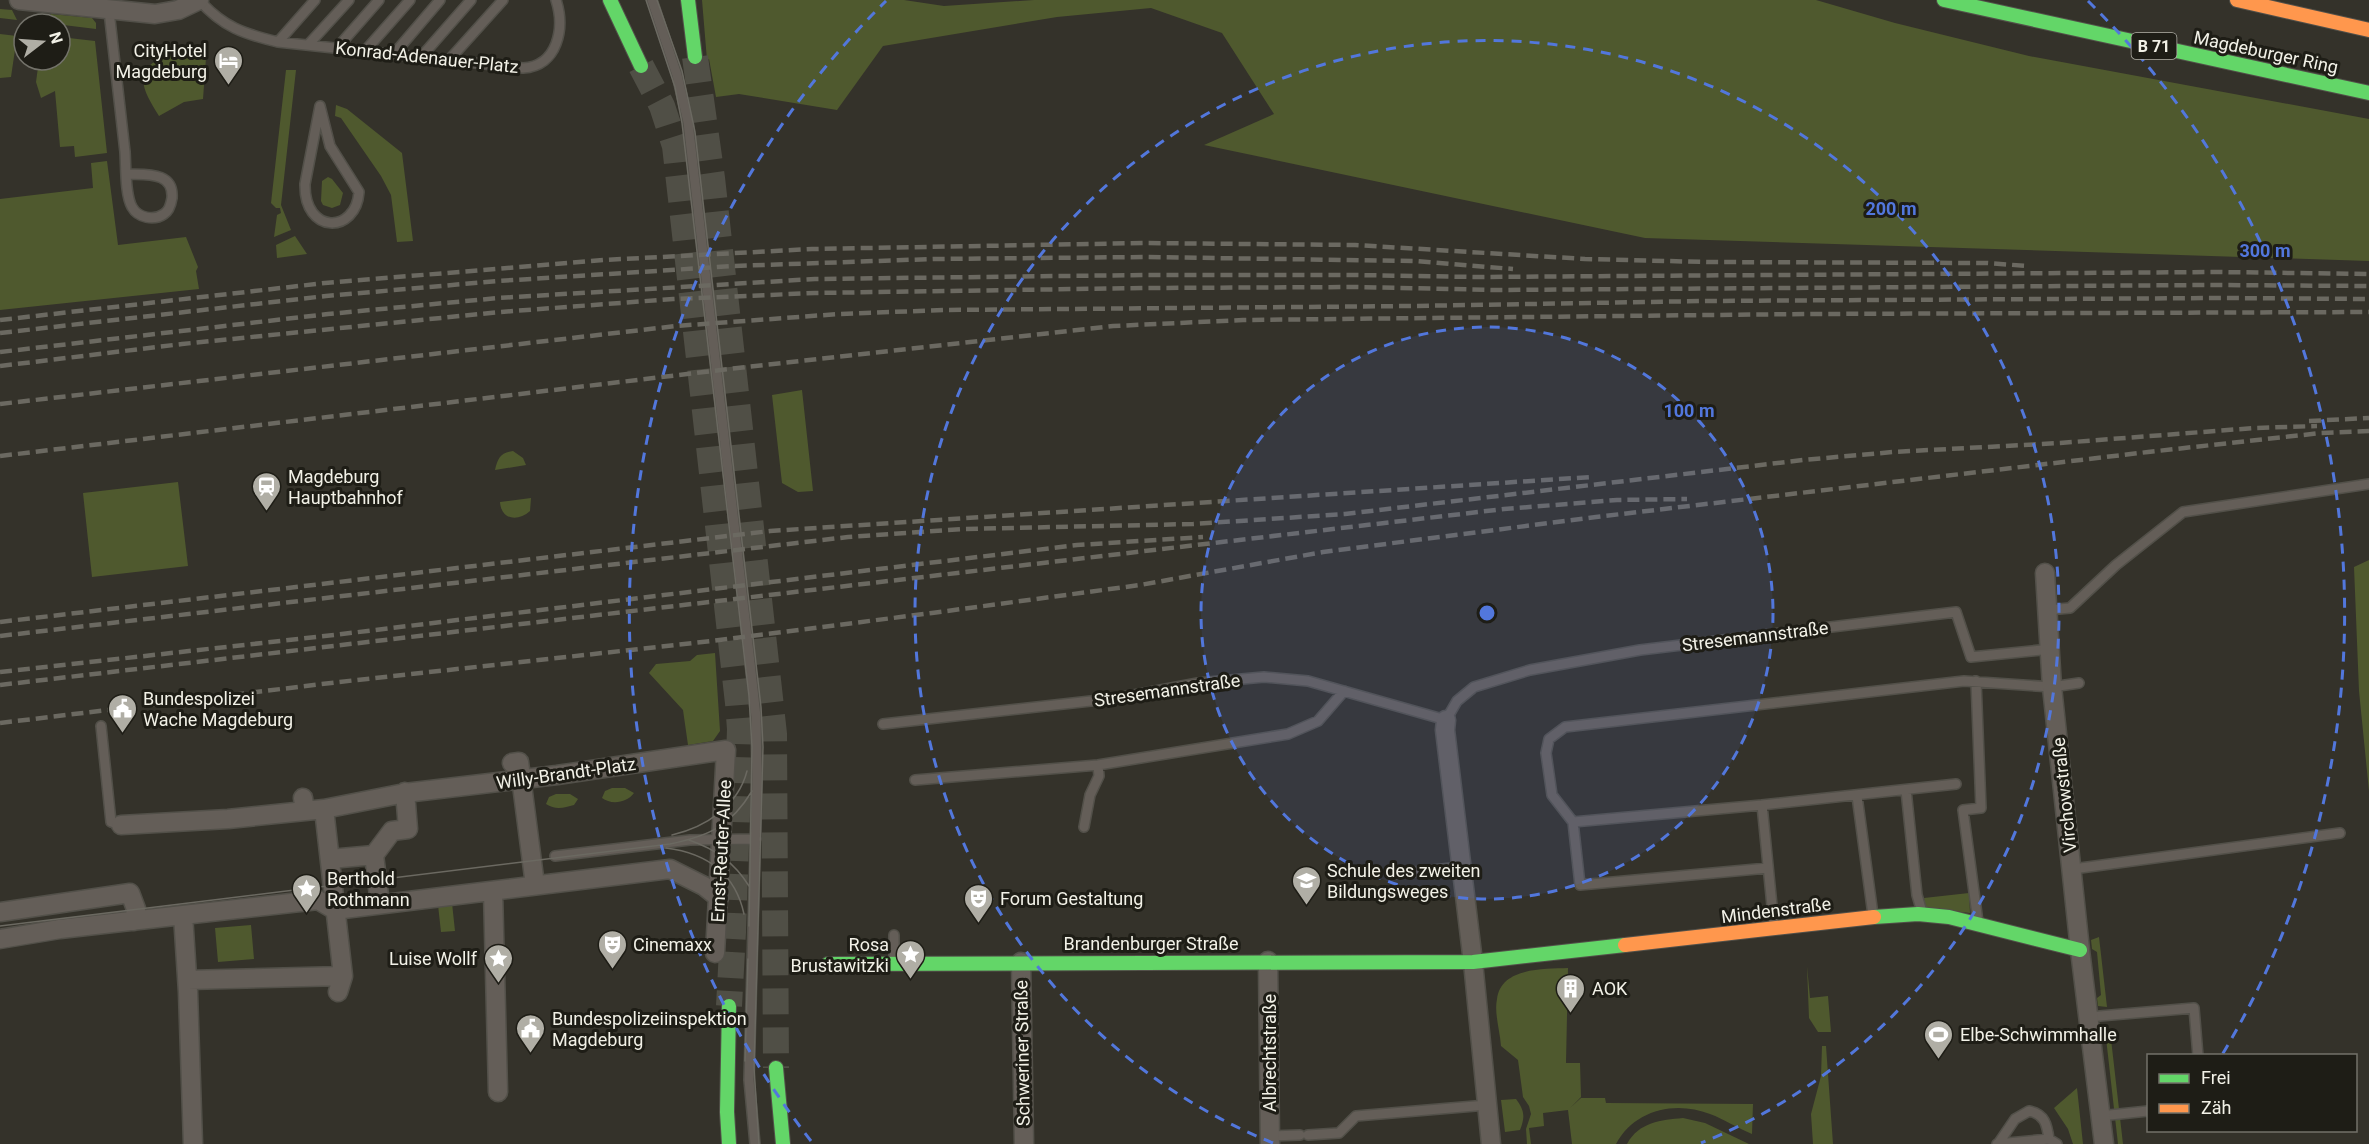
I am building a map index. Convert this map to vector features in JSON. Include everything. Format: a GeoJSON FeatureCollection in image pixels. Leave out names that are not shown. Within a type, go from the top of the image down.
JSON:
{"type":"FeatureCollection","features":[{"type":"Feature","properties":{"kind":"main road"},"geometry":{"type":"LineString","coordinates":[[610,0],[641,66]]}},
{"type":"Feature","properties":{"kind":"main road"},"geometry":{"type":"LineString","coordinates":[[688,0],[695,57]]}},
{"type":"Feature","properties":{"kind":"main road","name":"Magdeburger Ring"},"geometry":{"type":"LineString","coordinates":[[1944,0],[2367,93]]}},
{"type":"Feature","properties":{"kind":"main road"},"geometry":{"type":"LineString","coordinates":[[2237,0],[2369,30]]}},
{"type":"Feature","properties":{"kind":"main road","name":"Mindenstraße"},"geometry":{"type":"LineString","coordinates":[[1473,962],[1873,917],[1923,914],[1948,916],[2080,950]]}},
{"type":"Feature","properties":{"kind":"main road","name":"Brandenburger Straße"},"geometry":{"type":"LineString","coordinates":[[828,964],[1473,962]]}},
{"type":"Feature","properties":{"kind":"main road"},"geometry":{"type":"LineString","coordinates":[[729,1006],[727,1112],[729,1144]]}},
{"type":"Feature","properties":{"kind":"main road"},"geometry":{"type":"LineString","coordinates":[[776,1068],[783,1144]]}},
{"type":"Feature","properties":{"kind":"street","name":"Konrad-Adenauer-Platz"},"geometry":{"type":"LineString","coordinates":[[25,1],[110,11],[163,14],[199,0]]}},
{"type":"Feature","properties":{"kind":"street","name":"Virchowstraße"},"geometry":{"type":"LineString","coordinates":[[2045,573],[2052,687],[2080,950],[2104,1144]]}},
{"type":"Feature","properties":{"kind":"street"},"geometry":{"type":"LineString","coordinates":[[1446,720],[1445,730],[1473,962],[1491,1144]]}},
{"type":"Feature","properties":{"kind":"street","name":"Willy-Brandt-Platz"},"geometry":{"type":"LineString","coordinates":[[121,825],[228,819],[304,805],[324,809],[400,793],[522,779],[726,750]]}},
{"type":"Feature","properties":{"kind":"street","name":"Ernst-Reuter-Allee"},"geometry":{"type":"LineString","coordinates":[[715,953],[726,750]]}},
{"type":"Feature","properties":{"kind":"street"},"geometry":{"type":"LineString","coordinates":[[512,763],[519,762],[532,876]]}},
{"type":"Feature","properties":{"kind":"street"},"geometry":{"type":"LineString","coordinates":[[384,894],[380,860],[392,831],[408,829],[400,793]]}},
{"type":"Feature","properties":{"kind":"street"},"geometry":{"type":"LineString","coordinates":[[188,980],[341,984],[324,809]]}},
{"type":"Feature","properties":{"kind":"street"},"geometry":{"type":"LineString","coordinates":[[330,859],[380,860]]}},
{"type":"Feature","properties":{"kind":"street"},"geometry":{"type":"LineString","coordinates":[[0,939],[60,929],[318,900],[335,910],[384,894],[493,891],[532,876],[670,869],[704,886],[719,898]]}},
{"type":"Feature","properties":{"kind":"street"},"geometry":{"type":"LineString","coordinates":[[493,891],[498,1092]]}},
{"type":"Feature","properties":{"kind":"street"},"geometry":{"type":"LineString","coordinates":[[0,912],[130,893],[136,909],[134,921]]}},
{"type":"Feature","properties":{"kind":"street"},"geometry":{"type":"LineString","coordinates":[[183,915],[188,980],[193,1144]]}},
{"type":"Feature","properties":{"kind":"street","name":"Albrechtstraße"},"geometry":{"type":"LineString","coordinates":[[1268,961],[1270,1140]]}},
{"type":"Feature","properties":{"kind":"street","name":"Schweriner Straße"},"geometry":{"type":"LineString","coordinates":[[1021,962],[1024,1144]]}},
{"type":"Feature","properties":{"kind":"lane","name":"Konrad-Adenauer-Platz"},"geometry":{"type":"LineString","coordinates":[[199,0],[213,16],[239,31],[278,42],[523,68],[538,65],[550,56],[559,37],[560,16],[556,0]]}},
{"type":"Feature","properties":{"kind":"lane"},"geometry":{"type":"LineString","coordinates":[[278,42],[315,0]]}},
{"type":"Feature","properties":{"kind":"lane"},"geometry":{"type":"LineString","coordinates":[[308,45],[349,0]]}},
{"type":"Feature","properties":{"kind":"lane"},"geometry":{"type":"LineString","coordinates":[[337,48],[379,0]]}},
{"type":"Feature","properties":{"kind":"lane"},"geometry":{"type":"LineString","coordinates":[[365,51],[410,0]]}},
{"type":"Feature","properties":{"kind":"lane"},"geometry":{"type":"LineString","coordinates":[[394,54],[440,0]]}},
{"type":"Feature","properties":{"kind":"lane"},"geometry":{"type":"LineString","coordinates":[[421,57],[471,0]]}},
{"type":"Feature","properties":{"kind":"lane"},"geometry":{"type":"LineString","coordinates":[[449,60],[503,0]]}},
{"type":"Feature","properties":{"kind":"lane"},"geometry":{"type":"LineString","coordinates":[[652,0],[680,86],[691,145],[756,717],[756,839],[749,1069],[755,1144]]}},
{"type":"Feature","properties":{"kind":"lane"},"geometry":{"type":"LineString","coordinates":[[110,11],[130,203],[137,214],[154,218],[166,212],[172,196],[165,179],[156,175],[127,174]]}},
{"type":"Feature","properties":{"kind":"lane"},"geometry":{"type":"LineString","coordinates":[[320,106],[330,146],[355,183],[359,192],[358,200],[346,218],[334,222],[321,221],[309,209],[305,197],[305,184],[320,106]]}},
{"type":"Feature","properties":{"kind":"lane"},"geometry":{"type":"LineString","coordinates":[[2048,610],[2070,608],[2116,565],[2183,512],[2369,484]]}},
{"type":"Feature","properties":{"kind":"lane","name":"Stresemannstraße"},"geometry":{"type":"LineString","coordinates":[[883,724],[1118,698],[1238,679],[1295,679],[1446,720],[1457,701],[1474,687],[1540,668],[1640,650],[1956,612],[1971,657],[2051,649]]}},
{"type":"Feature","properties":{"kind":"lane"},"geometry":{"type":"LineString","coordinates":[[1768,868],[1580,885],[1573,822],[1552,795],[1546,753],[1549,739],[1565,727],[1964,681],[2052,687],[2079,683]]}},
{"type":"Feature","properties":{"kind":"lane"},"geometry":{"type":"LineString","coordinates":[[1976,681],[1981,808],[1963,810],[1978,924]]}},
{"type":"Feature","properties":{"kind":"lane"},"geometry":{"type":"LineString","coordinates":[[915,780],[1098,765],[1298,731],[1323,717],[1344,691]]}},
{"type":"Feature","properties":{"kind":"lane"},"geometry":{"type":"LineString","coordinates":[[101,726],[111,822],[121,825]]}},
{"type":"Feature","properties":{"kind":"lane"},"geometry":{"type":"LineString","coordinates":[[1084,827],[1090,795],[1099,776],[1098,765]]}},
{"type":"Feature","properties":{"kind":"lane"},"geometry":{"type":"LineString","coordinates":[[1573,822],[1857,796],[1956,784]]}},
{"type":"Feature","properties":{"kind":"lane"},"geometry":{"type":"LineString","coordinates":[[1906,790],[1917,895],[1923,914]]}},
{"type":"Feature","properties":{"kind":"lane"},"geometry":{"type":"LineString","coordinates":[[1857,796],[1873,917]]}},
{"type":"Feature","properties":{"kind":"lane"},"geometry":{"type":"LineString","coordinates":[[1762,805],[1775,928]]}},
{"type":"Feature","properties":{"kind":"lane"},"geometry":{"type":"LineString","coordinates":[[2073,869],[2340,833]]}},
{"type":"Feature","properties":{"kind":"lane"},"geometry":{"type":"LineString","coordinates":[[555,856],[690,840],[756,839]]}},
{"type":"Feature","properties":{"kind":"lane"},"geometry":{"type":"LineString","coordinates":[[1395,874],[1461,867]]}},
{"type":"Feature","properties":{"kind":"lane"},"geometry":{"type":"LineString","coordinates":[[894,935],[894,964]]}},
{"type":"Feature","properties":{"kind":"lane"},"geometry":{"type":"LineString","coordinates":[[2088,1017],[2194,1008],[2198,1054]]}},
{"type":"Feature","properties":{"kind":"lane"},"geometry":{"type":"LineString","coordinates":[[1270,1140],[1339,1133],[1356,1116],[1487,1105]]}},
{"type":"Feature","properties":{"kind":"lane"},"geometry":{"type":"LineString","coordinates":[[2029,1111],[2036,1112],[2045,1120],[2053,1142],[1998,1144],[2014,1119],[2029,1111]]}},
{"type":"Feature","properties":{"kind":"lane"},"geometry":{"type":"LineString","coordinates":[[2100,1116],[2147,1111]]}},
{"type":"Feature","properties":{"kind":"green space"},"geometry":{"type":"Polygon","coordinates":[[[702,0],[904,0],[944,6],[1034,0],[1816,0],[1895,23],[2029,56],[2369,119],[2369,261],[1645,238],[1204,145],[1274,114],[1222,33],[1151,8],[1057,17],[883,46],[837,110],[739,94],[716,97],[709,59],[707,60],[702,0]]]}},
{"type":"Feature","properties":{"kind":"green space"},"geometry":{"type":"Polygon","coordinates":[[[0,9],[12,10],[12,19],[0,18],[0,9]]]}},
{"type":"Feature","properties":{"kind":"green space"},"geometry":{"type":"Polygon","coordinates":[[[72,16],[92,18],[96,23],[96,29],[72,26],[72,16]]]}},
{"type":"Feature","properties":{"kind":"green space"},"geometry":{"type":"Polygon","coordinates":[[[0,34],[12,35],[11,77],[0,78],[0,34]]]}},
{"type":"Feature","properties":{"kind":"green space"},"geometry":{"type":"Polygon","coordinates":[[[72,38],[95,41],[107,153],[75,157],[74,146],[60,147],[55,91],[41,98],[36,82],[37,72],[72,72],[72,38]]]}},
{"type":"Feature","properties":{"kind":"green space"},"geometry":{"type":"Polygon","coordinates":[[[168,56],[206,58],[203,99],[184,102],[159,116],[145,90],[144,74],[148,67],[156,61],[168,56]]]}},
{"type":"Feature","properties":{"kind":"green space"},"geometry":{"type":"Polygon","coordinates":[[[286,70],[296,70],[281,205],[291,230],[274,237],[277,215],[281,213],[280,208],[276,208],[271,203],[286,70]]]}},
{"type":"Feature","properties":{"kind":"green space"},"geometry":{"type":"Polygon","coordinates":[[[336,105],[347,109],[402,153],[413,241],[397,242],[391,195],[381,176],[341,118],[335,116],[336,105]]]}},
{"type":"Feature","properties":{"kind":"green space"},"geometry":{"type":"Polygon","coordinates":[[[107,161],[118,245],[186,237],[198,267],[196,271],[199,289],[0,310],[0,199],[93,188],[91,163],[107,161]]]}},
{"type":"Feature","properties":{"kind":"green space"},"geometry":{"type":"Polygon","coordinates":[[[328,177],[343,193],[340,205],[332,208],[323,205],[321,201],[322,181],[328,177]]]}},
{"type":"Feature","properties":{"kind":"green space"},"geometry":{"type":"Polygon","coordinates":[[[295,236],[307,254],[277,258],[276,245],[295,236]]]}},
{"type":"Feature","properties":{"kind":"green space"},"geometry":{"type":"Polygon","coordinates":[[[802,390],[813,491],[798,492],[782,483],[772,395],[802,390]]]}},
{"type":"Feature","properties":{"kind":"green space"},"geometry":{"type":"Polygon","coordinates":[[[513,451],[523,458],[526,465],[495,470],[500,457],[513,451]]]}},
{"type":"Feature","properties":{"kind":"green space"},"geometry":{"type":"Polygon","coordinates":[[[178,482],[188,566],[92,577],[83,493],[178,482]]]}},
{"type":"Feature","properties":{"kind":"green space"},"geometry":{"type":"Polygon","coordinates":[[[531,498],[530,511],[525,515],[515,518],[503,513],[500,502],[531,498]]]}},
{"type":"Feature","properties":{"kind":"green space"},"geometry":{"type":"Polygon","coordinates":[[[2369,560],[2369,791],[2359,691],[2354,567],[2369,560]]]}},
{"type":"Feature","properties":{"kind":"green space"},"geometry":{"type":"Polygon","coordinates":[[[715,653],[720,731],[713,741],[688,745],[683,710],[649,673],[656,664],[690,661],[697,655],[715,653]]]}},
{"type":"Feature","properties":{"kind":"green space"},"geometry":{"type":"Polygon","coordinates":[[[612,788],[625,788],[634,793],[619,802],[610,802],[602,798],[605,791],[612,788]]]}},
{"type":"Feature","properties":{"kind":"green space"},"geometry":{"type":"Polygon","coordinates":[[[556,794],[570,794],[578,799],[574,805],[563,808],[546,804],[549,797],[556,794]]]}},
{"type":"Feature","properties":{"kind":"green space"},"geometry":{"type":"Polygon","coordinates":[[[1969,893],[1970,913],[1926,908],[1924,898],[1969,893]]]}},
{"type":"Feature","properties":{"kind":"green space"},"geometry":{"type":"Polygon","coordinates":[[[452,903],[455,931],[441,932],[438,905],[452,903]]]}},
{"type":"Feature","properties":{"kind":"green space"},"geometry":{"type":"Polygon","coordinates":[[[251,925],[254,959],[218,962],[215,928],[251,925]]]}},
{"type":"Feature","properties":{"kind":"green space"},"geometry":{"type":"Polygon","coordinates":[[[2099,937],[2107,1007],[2098,1006],[2097,998],[2101,995],[2097,952],[2092,949],[2091,940],[2099,937]]]}},
{"type":"Feature","properties":{"kind":"green space"},"geometry":{"type":"Polygon","coordinates":[[[1807,966],[1810,998],[1828,996],[1831,1032],[1818,1032],[1809,1018],[1807,966]]]}},
{"type":"Feature","properties":{"kind":"green space"},"geometry":{"type":"Polygon","coordinates":[[[1568,968],[1566,1063],[1580,1063],[1581,1097],[1570,1108],[1581,1098],[1605,1098],[1606,1103],[1753,1104],[1752,1134],[1710,1114],[1697,1110],[1670,1108],[1644,1116],[1633,1123],[1616,1144],[1572,1144],[1568,1110],[1543,1113],[1544,1126],[1529,1128],[1531,1144],[1527,1144],[1526,1129],[1531,1114],[1523,1097],[1518,1060],[1501,1046],[1497,999],[1506,981],[1515,975],[1536,970],[1568,968]]]}},
{"type":"Feature","properties":{"kind":"green space"},"geometry":{"type":"Polygon","coordinates":[[[2098,1023],[2106,1026],[2111,1039],[2123,1144],[2118,1144],[2106,1038],[2100,1032],[2098,1023]]]}},
{"type":"Feature","properties":{"kind":"green space"},"geometry":{"type":"Polygon","coordinates":[[[1822,1046],[1826,1046],[1833,1144],[1813,1144],[1811,1114],[1821,1076],[1822,1046]]]}},
{"type":"Feature","properties":{"kind":"green space"},"geometry":{"type":"Polygon","coordinates":[[[2077,1088],[2083,1144],[2073,1144],[2068,1129],[2054,1108],[2077,1088]]]}},
{"type":"Feature","properties":{"kind":"green space"},"geometry":{"type":"Polygon","coordinates":[[[1516,1099],[1523,1111],[1522,1125],[1520,1130],[1505,1132],[1501,1100],[1516,1099]]]}},
{"type":"Feature","properties":{"kind":"green space"},"geometry":{"type":"Polygon","coordinates":[[[1683,1118],[1705,1123],[1749,1144],[1627,1144],[1638,1131],[1651,1123],[1683,1118]]]}},
{"type":"Feature","properties":{"kind":"tunnel"},"geometry":{"type":"LineString","coordinates":[[695,57],[712,178],[774,734],[776,1068]]}},
{"type":"Feature","properties":{"kind":"tunnel"},"geometry":{"type":"LineString","coordinates":[[641,66],[662,106],[675,146],[738,703],[740,729],[729,1006]]}},
{"type":"Feature","properties":{"kind":"tram line"},"geometry":{"type":"LineString","coordinates":[[646,0],[675,87],[682,123],[749,696],[752,747],[749,926]]}},
{"type":"Feature","properties":{"kind":"tram line"},"geometry":{"type":"LineString","coordinates":[[657,0],[682,71],[695,132],[761,707],[763,747],[754,1068],[759,1144]]}},
{"type":"Feature","properties":{"kind":"tram line"},"geometry":{"type":"LineString","coordinates":[[672,835],[697,827],[719,813],[736,795],[747,771]]}},
{"type":"Feature","properties":{"kind":"tram line"},"geometry":{"type":"LineString","coordinates":[[0,926],[670,844],[718,828],[736,813],[752,791]]}},
{"type":"Feature","properties":{"kind":"tram line"},"geometry":{"type":"LineString","coordinates":[[689,840],[723,857],[749,886]]}},
{"type":"Feature","properties":{"kind":"tram line"},"geometry":{"type":"LineString","coordinates":[[666,848],[694,855],[717,868],[734,887],[744,914]]}},
{"type":"Feature","properties":{"kind":"tram line"},"geometry":{"type":"LineString","coordinates":[[745,1061],[748,959]]}},
{"type":"Feature","properties":{"kind":"railway"},"geometry":{"type":"LineString","coordinates":[[0,320],[325,283],[604,260],[812,249],[1144,243],[1355,245],[1585,259],[1987,263],[2027,266]]}},
{"type":"Feature","properties":{"kind":"railway"},"geometry":{"type":"LineString","coordinates":[[0,333],[326,296],[498,281],[734,266],[933,259],[1144,257],[1415,261],[1513,269]]}},
{"type":"Feature","properties":{"kind":"railway"},"geometry":{"type":"LineString","coordinates":[[0,352],[328,314],[498,298],[815,279],[1144,275],[1476,277],[2219,272],[2369,274]]}},
{"type":"Feature","properties":{"kind":"railway"},"geometry":{"type":"LineString","coordinates":[[0,366],[182,344],[500,312],[673,299],[815,293],[1357,287],[1496,290],[2369,286]]}},
{"type":"Feature","properties":{"kind":"railway"},"geometry":{"type":"LineString","coordinates":[[0,404],[676,326],[839,314],[944,310],[1705,301],[2369,299]]}},
{"type":"Feature","properties":{"kind":"railway"},"geometry":{"type":"LineString","coordinates":[[0,456],[746,367],[1113,326],[1243,320],[1806,314],[2369,312]]}},
{"type":"Feature","properties":{"kind":"railway"},"geometry":{"type":"LineString","coordinates":[[2309,421],[2369,418]]}},
{"type":"Feature","properties":{"kind":"railway"},"geometry":{"type":"LineString","coordinates":[[0,636],[848,537],[964,529],[1193,524],[1345,514],[1803,460],[2254,428],[2317,426]]}},
{"type":"Feature","properties":{"kind":"railway"},"geometry":{"type":"LineString","coordinates":[[0,723],[339,682],[712,641],[932,613],[1140,585],[1323,552],[1596,517],[2148,452],[2321,433],[2369,431]]}},
{"type":"Feature","properties":{"kind":"railway"},"geometry":{"type":"LineString","coordinates":[[0,622],[770,531],[1591,477]]}},
{"type":"Feature","properties":{"kind":"railway"},"geometry":{"type":"LineString","coordinates":[[0,685],[1504,509],[1617,500],[1687,499]]}},
{"type":"Feature","properties":{"kind":"railway"},"geometry":{"type":"LineString","coordinates":[[0,672],[334,635],[1077,545],[1203,537]]}},
{"type":"Feature","properties":{"kind":"traffic: fast"},"geometry":{"type":"LineString","coordinates":[[610,0],[641,66]]}},
{"type":"Feature","properties":{"kind":"traffic: fast"},"geometry":{"type":"LineString","coordinates":[[688,0],[695,57]]}},
{"type":"Feature","properties":{"kind":"traffic: fast"},"geometry":{"type":"LineString","coordinates":[[1944,0],[2369,93]]}},
{"type":"Feature","properties":{"kind":"traffic: fast"},"geometry":{"type":"LineString","coordinates":[[1874,917],[1918,914],[1949,917],[2080,950]]}},
{"type":"Feature","properties":{"kind":"traffic: fast"},"geometry":{"type":"LineString","coordinates":[[828,964],[1473,962],[1625,945]]}},
{"type":"Feature","properties":{"kind":"traffic: fast"},"geometry":{"type":"LineString","coordinates":[[729,1006],[727,1112],[729,1144]]}},
{"type":"Feature","properties":{"kind":"traffic: fast"},"geometry":{"type":"LineString","coordinates":[[776,1068],[783,1144]]}},
{"type":"Feature","properties":{"kind":"traffic: slow"},"geometry":{"type":"LineString","coordinates":[[2237,0],[2369,30]]}},
{"type":"Feature","properties":{"kind":"traffic: slow"},"geometry":{"type":"LineString","coordinates":[[1625,945],[1874,917]]}},
{"type":"Feature","properties":{"kind":"place","name":"CityHotel Magdeburg"},"geometry":{"type":"Point","coordinates":[228,86]}},
{"type":"Feature","properties":{"kind":"place","name":"Magdeburg Hauptbahnhof"},"geometry":{"type":"Point","coordinates":[267,512]}},
{"type":"Feature","properties":{"kind":"place","name":"Bundespolizei Wache Magdeburg"},"geometry":{"type":"Point","coordinates":[122,734]}},
{"type":"Feature","properties":{"kind":"place","name":"Schule des zweiten Bildungsweges"},"geometry":{"type":"Point","coordinates":[1306,906]}},
{"type":"Feature","properties":{"kind":"place","name":"Berthold Rothmann"},"geometry":{"type":"Point","coordinates":[306,914]}},
{"type":"Feature","properties":{"kind":"place","name":"Forum Gestaltung"},"geometry":{"type":"Point","coordinates":[979,924]}},
{"type":"Feature","properties":{"kind":"place","name":"Cinemaxx"},"geometry":{"type":"Point","coordinates":[612,970]}},
{"type":"Feature","properties":{"kind":"place","name":"Rosa Brustawitzki"},"geometry":{"type":"Point","coordinates":[910,980]}},
{"type":"Feature","properties":{"kind":"place","name":"Luise Wollf"},"geometry":{"type":"Point","coordinates":[498,984]}},
{"type":"Feature","properties":{"kind":"place","name":"AOK"},"geometry":{"type":"Point","coordinates":[1571,1014]}},
{"type":"Feature","properties":{"kind":"place","name":"Bundespolizeiinspektion Magdeburg"},"geometry":{"type":"Point","coordinates":[531,1054]}},
{"type":"Feature","properties":{"kind":"place","name":"Elbe-Schwimmhalle"},"geometry":{"type":"Point","coordinates":[1939,1060]}}]}
